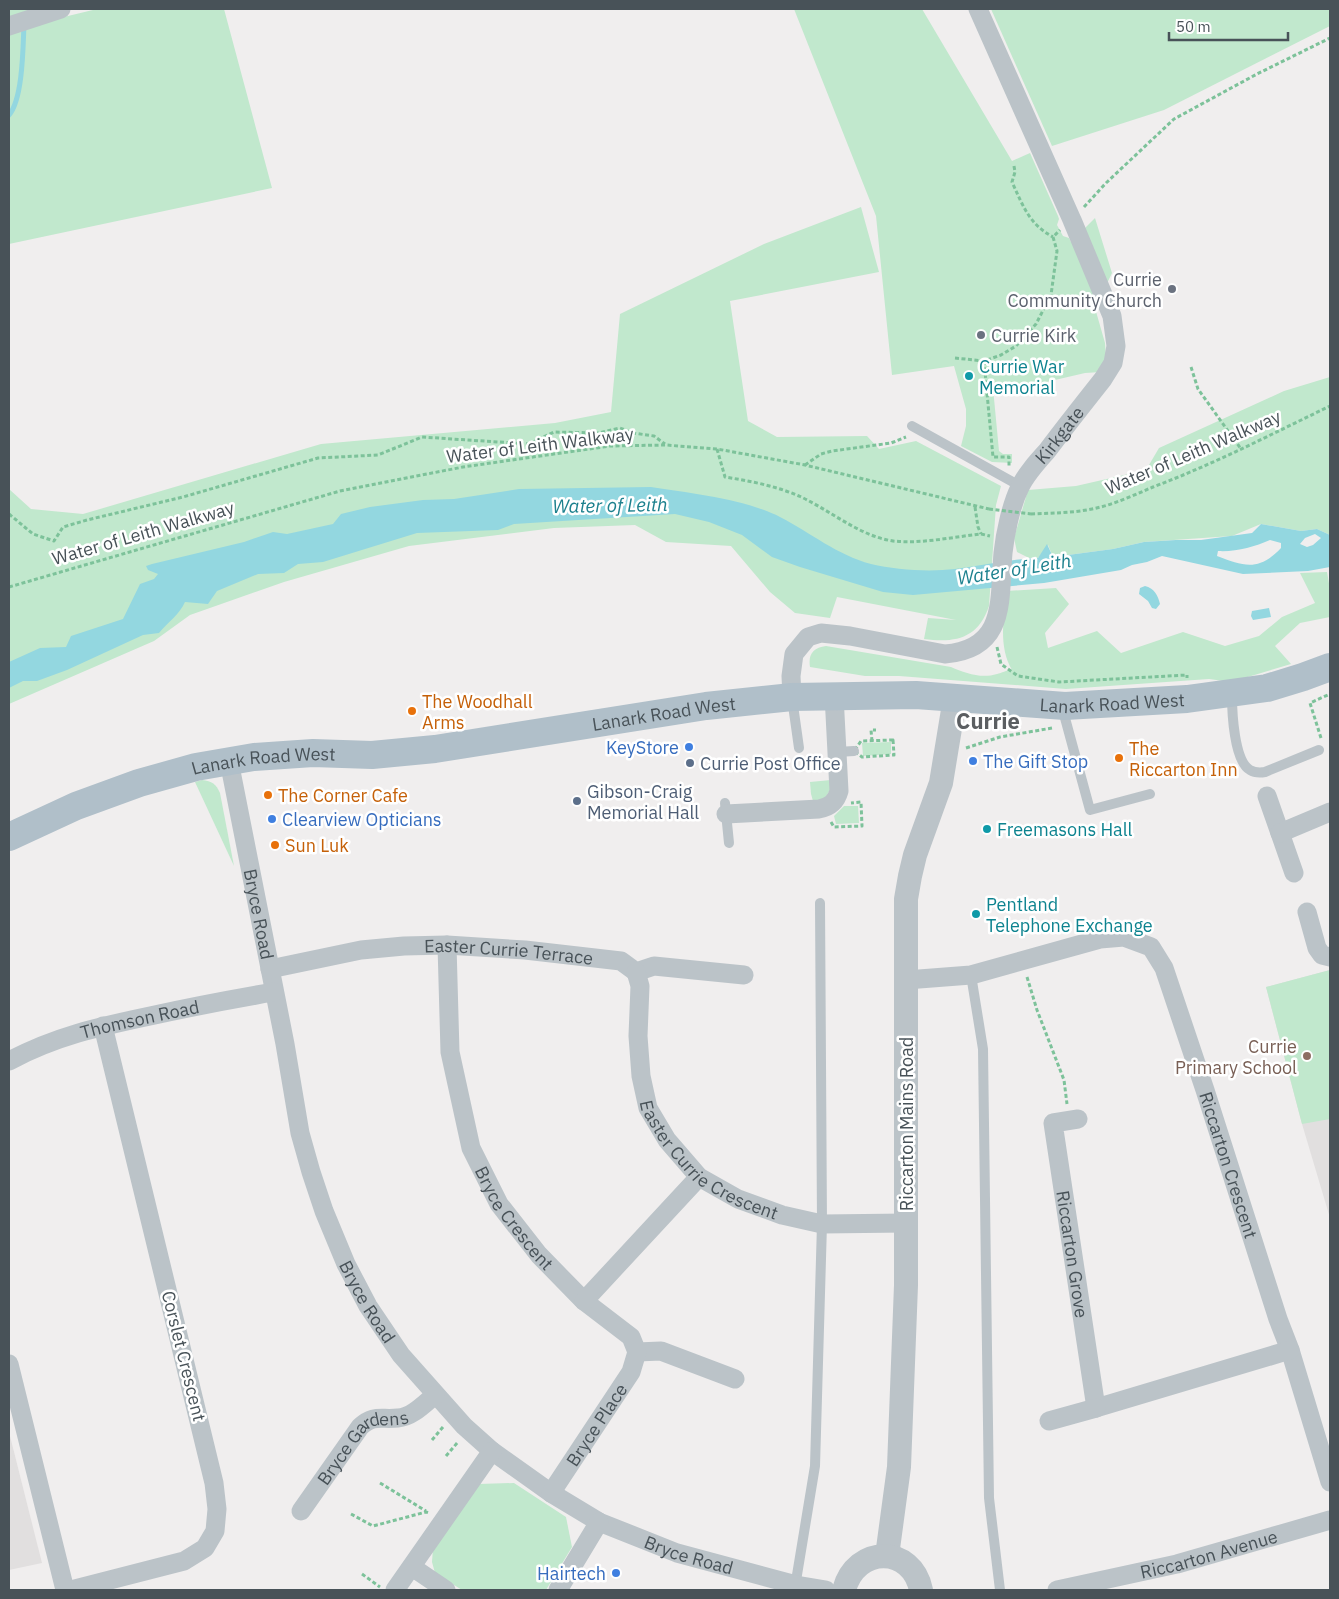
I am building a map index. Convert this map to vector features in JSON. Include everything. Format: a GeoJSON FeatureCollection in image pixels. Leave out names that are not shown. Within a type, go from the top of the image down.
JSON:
{"type":"FeatureCollection","features":[{"type":"Feature","properties":{"kind":"main road","name":"Lanark Road West"},"geometry":{"type":"LineString","coordinates":[[9,837],[76,806],[110,793],[171,773],[229,761],[284,754],[372,755],[435,749],[706,706],[792,697],[916,695],[955,698],[1066,715],[1267,688],[1330,667]]}},
{"type":"Feature","properties":{"kind":"street"},"geometry":{"type":"LineString","coordinates":[[9,26],[61,9]]}},
{"type":"Feature","properties":{"kind":"street","name":"Kirkgate"},"geometry":{"type":"LineString","coordinates":[[792,697],[791,676],[794,654],[808,637],[821,633],[834,633],[945,654],[959,653],[980,644],[988,634],[997,615],[1001,598],[1005,536],[1020,486],[1103,379],[1112,363],[1116,346],[1112,316],[1072,220],[978,9]]}},
{"type":"Feature","properties":{"kind":"street"},"geometry":{"type":"LineString","coordinates":[[726,808],[831,803],[839,785],[846,751],[834,696]]}},
{"type":"Feature","properties":{"kind":"street","name":"Riccarton Mains Road"},"geometry":{"type":"LineString","coordinates":[[886,1556],[899,1467],[906,1285],[906,900],[916,855],[941,783],[955,698]]}},
{"type":"Feature","properties":{"kind":"street","name":"Bryce Road"},"geometry":{"type":"LineString","coordinates":[[229,761],[300,1133],[311,1172],[324,1211],[346,1264],[368,1306],[401,1355],[464,1426],[492,1451],[551,1493],[599,1522],[677,1553],[795,1587],[826,1590]]}},
{"type":"Feature","properties":{"kind":"street"},"geometry":{"type":"LineString","coordinates":[[1267,796],[1294,874]]}},
{"type":"Feature","properties":{"kind":"street"},"geometry":{"type":"LineString","coordinates":[[1280,833],[1330,812]]}},
{"type":"Feature","properties":{"kind":"street"},"geometry":{"type":"LineString","coordinates":[[1307,912],[1317,948],[1322,955],[1330,957]]}},
{"type":"Feature","properties":{"kind":"street","name":"Riccarton Crescent"},"geometry":{"type":"LineString","coordinates":[[906,980],[971,975],[1100,939],[1124,937],[1151,947],[1164,968],[1208,1099],[1278,1319],[1290,1350],[1330,1482]]}},
{"type":"Feature","properties":{"kind":"street","name":"Easter Currie Terrace"},"geometry":{"type":"LineString","coordinates":[[270,969],[361,950],[447,945],[525,950],[621,961],[636,972]]}},
{"type":"Feature","properties":{"kind":"street","name":"Bryce Crescent"},"geometry":{"type":"LineString","coordinates":[[447,945],[450,1052],[471,1148],[499,1204],[539,1255],[584,1301],[631,1337],[638,1352]]}},
{"type":"Feature","properties":{"kind":"street"},"geometry":{"type":"LineString","coordinates":[[636,972],[654,966],[744,975]]}},
{"type":"Feature","properties":{"kind":"street","name":"Easter Currie Crescent"},"geometry":{"type":"LineString","coordinates":[[636,972],[640,986],[638,1036],[641,1076],[648,1108],[667,1140],[699,1177],[738,1199],[782,1215],[822,1224],[906,1223]]}},
{"type":"Feature","properties":{"kind":"street","name":"Thomson Road"},"geometry":{"type":"LineString","coordinates":[[9,1061],[53,1040],[103,1026],[274,992]]}},
{"type":"Feature","properties":{"kind":"street","name":"Corslet Crescent"},"geometry":{"type":"LineString","coordinates":[[71,1590],[184,1561],[205,1548],[215,1531],[217,1509],[214,1483],[103,1026]]}},
{"type":"Feature","properties":{"kind":"street","name":"Riccarton Grove"},"geometry":{"type":"LineString","coordinates":[[1073,1120],[1053,1123],[1096,1408]]}},
{"type":"Feature","properties":{"kind":"street"},"geometry":{"type":"LineString","coordinates":[[584,1301],[699,1177]]}},
{"type":"Feature","properties":{"kind":"street"},"geometry":{"type":"LineString","coordinates":[[1049,1421],[1290,1350]]}},
{"type":"Feature","properties":{"kind":"street"},"geometry":{"type":"LineString","coordinates":[[638,1352],[660,1351],[735,1378]]}},
{"type":"Feature","properties":{"kind":"street","name":"Bryce Place"},"geometry":{"type":"LineString","coordinates":[[551,1493],[631,1372],[638,1352]]}},
{"type":"Feature","properties":{"kind":"street"},"geometry":{"type":"LineString","coordinates":[[9,1364],[65,1590]]}},
{"type":"Feature","properties":{"kind":"street","name":"Bryce Gardens"},"geometry":{"type":"LineString","coordinates":[[301,1511],[360,1427],[368,1420],[407,1416],[435,1395]]}},
{"type":"Feature","properties":{"kind":"street"},"geometry":{"type":"LineString","coordinates":[[395,1590],[492,1451]]}},
{"type":"Feature","properties":{"kind":"street","name":"Riccarton Avenue"},"geometry":{"type":"LineString","coordinates":[[1057,1590],[1177,1564],[1330,1520]]}},
{"type":"Feature","properties":{"kind":"street"},"geometry":{"type":"LineString","coordinates":[[558,1590],[599,1522]]}},
{"type":"Feature","properties":{"kind":"street"},"geometry":{"type":"LineString","coordinates":[[844,1590],[847,1580],[854,1569],[863,1561],[874,1557],[886,1556],[899,1559],[909,1566],[917,1576],[921,1590]]}},
{"type":"Feature","properties":{"kind":"street"},"geometry":{"type":"LineString","coordinates":[[412,1567],[446,1590]]}},
{"type":"Feature","properties":{"kind":"lane"},"geometry":{"type":"LineString","coordinates":[[916,428],[1020,486]]}},
{"type":"Feature","properties":{"kind":"lane"},"geometry":{"type":"LineString","coordinates":[[1232,694],[1235,735],[1245,766],[1250,770],[1256,773],[1265,772],[1319,750]]}},
{"type":"Feature","properties":{"kind":"lane"},"geometry":{"type":"LineString","coordinates":[[792,697],[800,748]]}},
{"type":"Feature","properties":{"kind":"lane"},"geometry":{"type":"LineString","coordinates":[[1066,715],[1090,810],[1150,794]]}},
{"type":"Feature","properties":{"kind":"lane"},"geometry":{"type":"LineString","coordinates":[[726,808],[729,843]]}},
{"type":"Feature","properties":{"kind":"lane"},"geometry":{"type":"LineString","coordinates":[[795,1587],[815,1466],[822,1224],[820,903]]}},
{"type":"Feature","properties":{"kind":"lane"},"geometry":{"type":"LineString","coordinates":[[971,975],[984,1049],[989,1498],[1000,1590]]}},
{"type":"Feature","properties":{"kind":"path"},"geometry":{"type":"LineString","coordinates":[[1053,237],[1072,220],[1106,182],[1174,119],[1257,74],[1330,38]]}},
{"type":"Feature","properties":{"kind":"path"},"geometry":{"type":"LineString","coordinates":[[956,358],[984,360],[1001,355],[1016,346],[1036,324],[1051,295],[1057,251],[1053,237],[1043,232],[1030,219],[1012,182],[1014,166]]}},
{"type":"Feature","properties":{"kind":"path"},"geometry":{"type":"LineString","coordinates":[[984,360],[993,457],[1009,457],[1009,463]]}},
{"type":"Feature","properties":{"kind":"path"},"geometry":{"type":"LineString","coordinates":[[1191,367],[1198,389],[1241,450]]}},
{"type":"Feature","properties":{"kind":"path","name":"Water of Leith Walkway"},"geometry":{"type":"LineString","coordinates":[[10,586],[340,491],[463,467],[610,446],[666,445],[717,449],[805,465],[988,509],[1031,514],[1094,509],[1174,479],[1241,450],[1330,406]]}},
{"type":"Feature","properties":{"kind":"path"},"geometry":{"type":"LineString","coordinates":[[9,514],[33,534],[54,541],[63,527],[87,520],[183,497],[318,458],[378,455],[422,437],[528,444],[554,432],[599,433],[620,428],[633,433],[654,436],[666,445]]}},
{"type":"Feature","properties":{"kind":"path"},"geometry":{"type":"LineString","coordinates":[[805,465],[820,454],[891,443],[916,428]]}},
{"type":"Feature","properties":{"kind":"path"},"geometry":{"type":"LineString","coordinates":[[717,449],[725,477],[754,481],[799,496],[867,533],[892,540],[921,541],[981,534],[975,506]]}},
{"type":"Feature","properties":{"kind":"path"},"geometry":{"type":"LineString","coordinates":[[997,646],[1001,664],[1018,676],[1059,682],[1187,675],[1187,699]]}},
{"type":"Feature","properties":{"kind":"path"},"geometry":{"type":"LineString","coordinates":[[1319,750],[1322,744],[1310,703],[1330,695]]}},
{"type":"Feature","properties":{"kind":"path"},"geometry":{"type":"LineString","coordinates":[[947,753],[1066,715]]}},
{"type":"Feature","properties":{"kind":"path"},"geometry":{"type":"LineString","coordinates":[[872,741],[871,730],[876,730]]}},
{"type":"Feature","properties":{"kind":"path"},"geometry":{"type":"LineString","coordinates":[[893,740],[894,755],[862,757],[846,751],[861,742],[893,740]]}},
{"type":"Feature","properties":{"kind":"path"},"geometry":{"type":"LineString","coordinates":[[861,802],[862,826],[834,827],[831,803],[861,802]]}},
{"type":"Feature","properties":{"kind":"path"},"geometry":{"type":"LineString","coordinates":[[1023,962],[1037,1010],[1064,1080],[1073,1120]]}},
{"type":"Feature","properties":{"kind":"path"},"geometry":{"type":"LineString","coordinates":[[380,1484],[442,1522]]}},
{"type":"Feature","properties":{"kind":"path"},"geometry":{"type":"LineString","coordinates":[[351,1514],[373,1526],[426,1512]]}},
{"type":"Feature","properties":{"kind":"path"},"geometry":{"type":"LineString","coordinates":[[362,1574],[385,1590]]}},
{"type":"Feature","properties":{"kind":"shaded area","name":"Currie Primary School"},"geometry":{"type":"Polygon","coordinates":[[[1330,970],[1330,1218],[1302,1124],[1266,987],[1330,970]]]}},
{"type":"Feature","properties":{"kind":"shaded area"},"geometry":{"type":"Polygon","coordinates":[[[9,1432],[42,1563],[9,1570],[9,1432]]]}},
{"type":"Feature","properties":{"kind":"green space"},"geometry":{"type":"Polygon","coordinates":[[[9,9],[54,9],[43,22],[97,9],[224,9],[272,188],[9,244],[9,9]]]}},
{"type":"Feature","properties":{"kind":"green space"},"geometry":{"type":"Polygon","coordinates":[[[794,9],[922,9],[1012,161],[1030,153],[1058,216],[1057,225],[1063,236],[1069,238],[1071,242],[1095,218],[1112,273],[1095,308],[1105,343],[1106,356],[1101,372],[1085,373],[1042,383],[993,388],[999,451],[1003,454],[1012,454],[1012,463],[992,462],[961,446],[966,426],[966,409],[954,366],[892,375],[876,216],[794,9]]]}},
{"type":"Feature","properties":{"kind":"green space"},"geometry":{"type":"Polygon","coordinates":[[[991,9],[1330,9],[1330,26],[1164,110],[1052,146],[991,9]]]}},
{"type":"Feature","properties":{"kind":"green space"},"geometry":{"type":"Polygon","coordinates":[[[861,207],[879,272],[730,301],[748,421],[777,437],[867,436],[879,449],[916,441],[1001,486],[996,505],[989,606],[979,626],[972,632],[955,639],[924,639],[928,618],[956,620],[837,597],[830,618],[795,613],[770,592],[731,546],[666,542],[635,525],[554,528],[409,546],[284,582],[190,615],[154,641],[9,704],[9,489],[31,509],[83,514],[321,444],[555,423],[611,412],[620,314],[764,244],[861,207]]]}},
{"type":"Feature","properties":{"kind":"green space"},"geometry":{"type":"Polygon","coordinates":[[[1330,377],[1330,535],[1317,529],[1301,531],[1261,524],[1232,536],[1144,542],[1113,549],[1053,557],[1048,545],[1038,558],[1029,558],[1017,552],[1014,538],[1028,490],[1076,486],[1146,470],[1159,448],[1284,391],[1330,377]]]}},
{"type":"Feature","properties":{"kind":"green space"},"geometry":{"type":"Polygon","coordinates":[[[1327,572],[1330,589],[1330,617],[1300,623],[1275,646],[1291,664],[1231,682],[1209,679],[1066,689],[899,676],[865,676],[810,667],[812,652],[826,646],[951,667],[979,676],[999,674],[1012,670],[1003,642],[1006,591],[1056,588],[1069,604],[1045,633],[1048,648],[1097,631],[1121,653],[1183,632],[1225,646],[1259,636],[1282,617],[1315,603],[1300,573],[1327,572]]]}},
{"type":"Feature","properties":{"kind":"green space"},"geometry":{"type":"Polygon","coordinates":[[[891,742],[891,754],[863,756],[862,743],[891,742]]]}},
{"type":"Feature","properties":{"kind":"green space"},"geometry":{"type":"Polygon","coordinates":[[[202,780],[213,784],[220,793],[234,866],[195,782],[202,780]]]}},
{"type":"Feature","properties":{"kind":"green space"},"geometry":{"type":"Polygon","coordinates":[[[831,780],[831,788],[823,802],[813,801],[810,782],[831,780]]]}},
{"type":"Feature","properties":{"kind":"green space"},"geometry":{"type":"Polygon","coordinates":[[[844,806],[858,806],[859,823],[836,824],[834,816],[844,806]]]}},
{"type":"Feature","properties":{"kind":"green space","name":"Currie Primary School"},"geometry":{"type":"Polygon","coordinates":[[[1330,970],[1330,1119],[1302,1124],[1266,987],[1330,970]]]}},
{"type":"Feature","properties":{"kind":"green space"},"geometry":{"type":"Polygon","coordinates":[[[514,1483],[566,1517],[572,1547],[546,1590],[462,1590],[435,1573],[432,1562],[433,1548],[478,1484],[514,1483]]]}},
{"type":"Feature","properties":{"kind":"water","name":"Water of Leith"},"geometry":{"type":"Polygon","coordinates":[[[651,487],[717,497],[751,506],[780,517],[835,549],[859,560],[902,569],[945,570],[1038,558],[1047,544],[1053,557],[1113,549],[1144,542],[1201,540],[1252,533],[1261,524],[1301,531],[1317,529],[1330,535],[1330,567],[1308,571],[1243,574],[1162,556],[1121,570],[1044,583],[913,595],[883,592],[800,567],[772,557],[742,535],[709,522],[675,514],[514,524],[498,530],[417,533],[323,562],[298,564],[284,573],[258,574],[217,591],[208,604],[185,602],[177,614],[159,633],[143,635],[67,670],[37,681],[23,681],[9,688],[9,662],[40,648],[66,647],[71,636],[123,619],[140,584],[154,579],[158,574],[148,570],[146,566],[244,542],[273,532],[287,534],[333,524],[341,514],[370,507],[423,500],[454,499],[519,489],[651,487]],[[1315,534],[1305,538],[1300,544],[1307,547],[1313,545],[1321,538],[1315,534]],[[1270,540],[1245,549],[1218,551],[1217,556],[1243,564],[1258,564],[1273,556],[1281,548],[1281,543],[1270,540]]]}},
{"type":"Feature","properties":{"kind":"water"},"geometry":{"type":"Polygon","coordinates":[[[1145,586],[1151,588],[1157,595],[1160,604],[1156,609],[1152,608],[1148,601],[1139,594],[1140,588],[1145,586]]]}},
{"type":"Feature","properties":{"kind":"water"},"geometry":{"type":"Polygon","coordinates":[[[1269,608],[1271,617],[1253,620],[1251,616],[1252,611],[1269,608]]]}},
{"type":"Feature","properties":{"kind":"waterway"},"geometry":{"type":"LineString","coordinates":[[9,115],[14,107],[20,85],[24,24]]}},
{"type":"Feature","properties":{"kind":"place","name":"Currie Community Church"},"geometry":{"type":"Point","coordinates":[1172,289]}},
{"type":"Feature","properties":{"kind":"place","name":"Currie Kirk"},"geometry":{"type":"Point","coordinates":[981,335]}},
{"type":"Feature","properties":{"kind":"place","name":"Currie War Memorial"},"geometry":{"type":"Point","coordinates":[969,376]}},
{"type":"Feature","properties":{"kind":"place","name":"The Woodhall Arms"},"geometry":{"type":"Point","coordinates":[412,711]}},
{"type":"Feature","properties":{"kind":"place","name":"KeyStore"},"geometry":{"type":"Point","coordinates":[689,747]}},
{"type":"Feature","properties":{"kind":"place","name":"The Riccarton Inn"},"geometry":{"type":"Point","coordinates":[1119,758]}},
{"type":"Feature","properties":{"kind":"place","name":"The Gift Stop"},"geometry":{"type":"Point","coordinates":[973,761]}},
{"type":"Feature","properties":{"kind":"place","name":"Currie Post Office"},"geometry":{"type":"Point","coordinates":[690,763]}},
{"type":"Feature","properties":{"kind":"place","name":"The Corner Cafe"},"geometry":{"type":"Point","coordinates":[268,795]}},
{"type":"Feature","properties":{"kind":"place","name":"Gibson-Craig Memorial Hall"},"geometry":{"type":"Point","coordinates":[577,801]}},
{"type":"Feature","properties":{"kind":"place","name":"Clearview Opticians"},"geometry":{"type":"Point","coordinates":[272,819]}},
{"type":"Feature","properties":{"kind":"place","name":"Freemasons Hall"},"geometry":{"type":"Point","coordinates":[987,829]}},
{"type":"Feature","properties":{"kind":"place","name":"Sun Luk"},"geometry":{"type":"Point","coordinates":[275,845]}},
{"type":"Feature","properties":{"kind":"place","name":"Pentland Telephone Exchange"},"geometry":{"type":"Point","coordinates":[976,914]}},
{"type":"Feature","properties":{"kind":"place","name":"Currie Primary School"},"geometry":{"type":"Point","coordinates":[1307,1056]}},
{"type":"Feature","properties":{"kind":"place","name":"Hairtech"},"geometry":{"type":"Point","coordinates":[616,1573]}},
{"type":"Feature","properties":{"kind":"district","name":"Currie"},"geometry":{"type":"Point","coordinates":[988,720]}}]}
